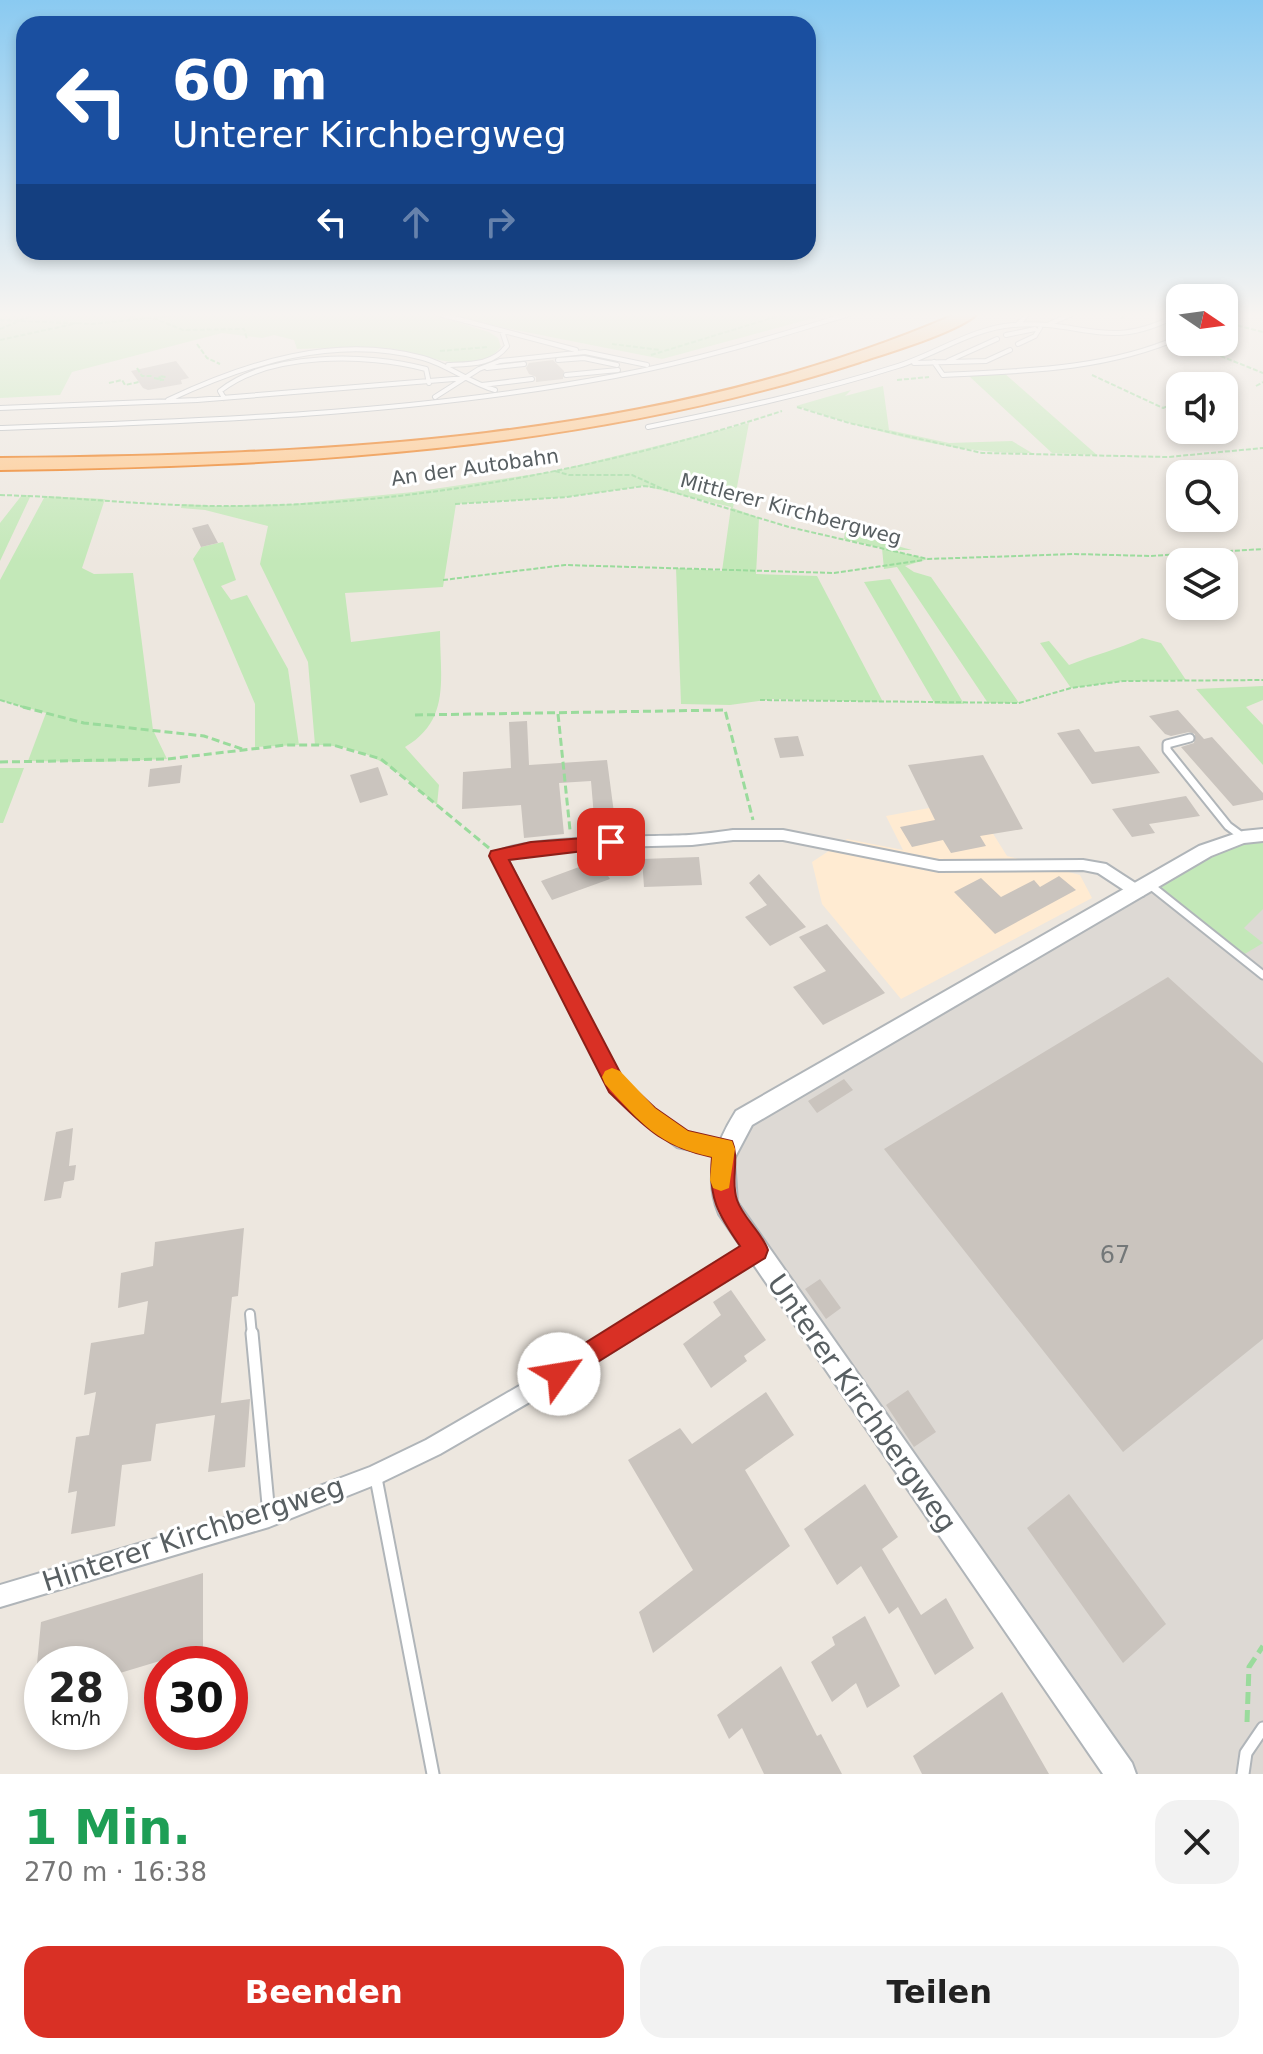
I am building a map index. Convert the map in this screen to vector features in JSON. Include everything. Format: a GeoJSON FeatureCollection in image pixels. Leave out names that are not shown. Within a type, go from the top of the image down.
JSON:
{"type":"FeatureCollection","features":[{"type":"Feature","properties":{"kind":"highway"},"geometry":{"type":"LineString","coordinates":[[0,447],[153,444],[323,435],[549,411],[632,397]]}},
{"type":"Feature","properties":{"kind":"highway"},"geometry":{"type":"LineString","coordinates":[[0,464],[291,455],[506,434],[617,417],[709,397]]}},
{"type":"Feature","properties":{"kind":"highway"},"geometry":{"type":"LineString","coordinates":[[506,434],[550,437],[648,427]]}},
{"type":"Feature","properties":{"kind":"street"},"geometry":{"type":"LineString","coordinates":[[1144,888],[1101,868],[1083,865],[939,866],[814,840],[757,835],[572,846],[498,856],[616,1085],[647,1115],[683,1141],[724,1149],[744,1118],[1144,888],[1205,851],[1243,837],[1263,835]]}},
{"type":"Feature","properties":{"kind":"street","name":"Unterer Kirchbergweg"},"geometry":{"type":"LineString","coordinates":[[724,1149],[721,1180],[727,1206],[1121,1774]]}},
{"type":"Feature","properties":{"kind":"street","name":"Hinterer Kirchbergweg"},"geometry":{"type":"LineString","coordinates":[[0,1596],[269,1516],[375,1475],[433,1447],[559,1374],[757,1250]]}},
{"type":"Feature","properties":{"kind":"lane"},"geometry":{"type":"LineString","coordinates":[[165,402],[176,397]]}},
{"type":"Feature","properties":{"kind":"lane"},"geometry":{"type":"LineString","coordinates":[[0,408],[241,397]]}},
{"type":"Feature","properties":{"kind":"lane"},"geometry":{"type":"LineString","coordinates":[[430,399],[434,397]]}},
{"type":"Feature","properties":{"kind":"lane"},"geometry":{"type":"LineString","coordinates":[[0,428],[269,413],[452,397]]}},
{"type":"Feature","properties":{"kind":"lane"},"geometry":{"type":"LineString","coordinates":[[648,427],[788,397]]}},
{"type":"Feature","properties":{"kind":"lane"},"geometry":{"type":"LineString","coordinates":[[1190,738],[1167,744],[1167,750],[1228,826],[1243,837]]}},
{"type":"Feature","properties":{"kind":"lane"},"geometry":{"type":"LineString","coordinates":[[1144,888],[1263,975]]}},
{"type":"Feature","properties":{"kind":"lane"},"geometry":{"type":"LineString","coordinates":[[250,1314],[269,1516]]}},
{"type":"Feature","properties":{"kind":"lane"},"geometry":{"type":"LineString","coordinates":[[375,1475],[433,1774]]}},
{"type":"Feature","properties":{"kind":"lane"},"geometry":{"type":"LineString","coordinates":[[1243,1774],[1246,1753],[1263,1728]]}},
{"type":"Feature","properties":{"kind":"path"},"geometry":{"type":"LineString","coordinates":[[1139,397],[1166,407]]}},
{"type":"Feature","properties":{"kind":"path"},"geometry":{"type":"LineString","coordinates":[[810,402],[796,406],[849,423],[982,453],[1168,457],[1263,448]]}},
{"type":"Feature","properties":{"kind":"path","name":"An der Autobahn"},"geometry":{"type":"LineString","coordinates":[[0,495],[217,506],[292,504],[413,492],[555,471],[691,438],[783,411]]}},
{"type":"Feature","properties":{"kind":"path","name":"Mittlerer Kirchbergweg"},"geometry":{"type":"LineString","coordinates":[[555,471],[569,475],[632,475],[663,489],[789,527],[928,559],[1074,554],[1150,556],[1263,549]]}},
{"type":"Feature","properties":{"kind":"path"},"geometry":{"type":"LineString","coordinates":[[455,504],[567,497],[644,486],[663,489]]}},
{"type":"Feature","properties":{"kind":"path"},"geometry":{"type":"LineString","coordinates":[[443,580],[565,565],[817,576],[871,572],[928,559]]}},
{"type":"Feature","properties":{"kind":"path"},"geometry":{"type":"LineString","coordinates":[[760,700],[1019,703],[1071,688],[1123,681],[1263,680]]}},
{"type":"Feature","properties":{"kind":"path"},"geometry":{"type":"LineString","coordinates":[[771,690],[773,699]]}},
{"type":"Feature","properties":{"kind":"path"},"geometry":{"type":"LineString","coordinates":[[0,700],[80,723],[189,732],[221,739],[242,749]]}},
{"type":"Feature","properties":{"kind":"path"},"geometry":{"type":"LineString","coordinates":[[415,715],[558,714],[656,708],[725,710],[757,835]]}},
{"type":"Feature","properties":{"kind":"path"},"geometry":{"type":"LineString","coordinates":[[558,714],[572,846]]}},
{"type":"Feature","properties":{"kind":"path"},"geometry":{"type":"LineString","coordinates":[[0,762],[167,759],[242,749],[333,745],[381,759],[498,856]]}},
{"type":"Feature","properties":{"kind":"path"},"geometry":{"type":"LineString","coordinates":[[1246,1753],[1249,1667],[1263,1646]]}},
{"type":"Feature","properties":{"kind":"shaded area"},"geometry":{"type":"Polygon","coordinates":[[[972,800],[1007,856],[1080,875],[1092,898],[901,999],[822,904],[812,862],[847,839],[903,850],[886,816],[972,800]]]}},
{"type":"Feature","properties":{"kind":"shaded area"},"geometry":{"type":"Polygon","coordinates":[[[1263,835],[1263,1774],[1121,1774],[727,1206],[724,1149],[744,1118],[1205,851],[1263,835]]]}},
{"type":"Feature","properties":{"kind":"green space"},"geometry":{"type":"Polygon","coordinates":[[[828,397],[884,397],[889,430],[949,443],[1012,441],[1032,453],[942,445],[883,432],[796,406],[828,397]]]}},
{"type":"Feature","properties":{"kind":"green space"},"geometry":{"type":"Polygon","coordinates":[[[991,397],[1031,397],[1097,455],[1052,453],[991,397]]]}},
{"type":"Feature","properties":{"kind":"green space"},"geometry":{"type":"Polygon","coordinates":[[[749,423],[733,508],[759,518],[756,574],[817,576],[883,702],[773,699],[730,705],[681,704],[676,568],[722,571],[731,507],[644,486],[567,497],[456,504],[443,587],[345,593],[351,642],[440,631],[441,681],[436,711],[420,736],[405,747],[439,785],[437,805],[395,771],[368,755],[335,746],[315,745],[308,662],[260,564],[268,526],[205,510],[181,508],[182,504],[292,504],[413,492],[555,471],[749,423]]]}},
{"type":"Feature","properties":{"kind":"green space"},"geometry":{"type":"Polygon","coordinates":[[[22,495],[31,495],[0,561],[0,523],[22,495]]]}},
{"type":"Feature","properties":{"kind":"green space"},"geometry":{"type":"Polygon","coordinates":[[[45,496],[105,499],[82,568],[94,574],[133,573],[153,730],[167,759],[28,761],[46,713],[0,700],[0,580],[45,496]]]}},
{"type":"Feature","properties":{"kind":"green space"},"geometry":{"type":"Polygon","coordinates":[[[845,532],[912,550],[890,550],[928,559],[905,566],[931,577],[1019,703],[988,703],[897,567],[884,569],[882,548],[844,539],[845,532]]]}},
{"type":"Feature","properties":{"kind":"green space"},"geometry":{"type":"Polygon","coordinates":[[[223,542],[236,580],[221,586],[231,600],[247,595],[288,669],[299,745],[255,747],[255,704],[193,559],[201,547],[223,542]]]}},
{"type":"Feature","properties":{"kind":"green space"},"geometry":{"type":"Polygon","coordinates":[[[890,579],[964,704],[935,704],[864,582],[890,579]]]}},
{"type":"Feature","properties":{"kind":"green space"},"geometry":{"type":"Polygon","coordinates":[[[1142,638],[1161,643],[1186,680],[1123,681],[1071,688],[1040,643],[1049,641],[1069,665],[1142,638]]]}},
{"type":"Feature","properties":{"kind":"green space"},"geometry":{"type":"Polygon","coordinates":[[[1263,686],[1263,700],[1246,707],[1263,725],[1263,765],[1196,689],[1263,686]]]}},
{"type":"Feature","properties":{"kind":"green space"},"geometry":{"type":"Polygon","coordinates":[[[0,768],[24,768],[3,823],[0,823],[0,768]]]}},
{"type":"Feature","properties":{"kind":"green space"},"geometry":{"type":"Polygon","coordinates":[[[1263,835],[1263,909],[1244,928],[1263,943],[1238,958],[1150,885],[1205,851],[1263,835]]]}},
{"type":"Feature","properties":{"kind":"building"},"geometry":{"type":"Polygon","coordinates":[[[208,524],[218,543],[201,547],[192,528],[208,524]]]}},
{"type":"Feature","properties":{"kind":"building"},"geometry":{"type":"Polygon","coordinates":[[[1178,710],[1204,739],[1212,737],[1263,793],[1263,800],[1233,806],[1181,747],[1194,743],[1195,734],[1165,734],[1149,716],[1178,710]]]}},
{"type":"Feature","properties":{"kind":"building"},"geometry":{"type":"Polygon","coordinates":[[[527,721],[529,765],[607,760],[616,828],[595,829],[591,781],[559,783],[564,834],[524,838],[521,805],[462,809],[463,772],[511,768],[509,722],[527,721]]]}},
{"type":"Feature","properties":{"kind":"building"},"geometry":{"type":"Polygon","coordinates":[[[1079,729],[1095,752],[1139,746],[1160,773],[1092,784],[1057,733],[1079,729]]]}},
{"type":"Feature","properties":{"kind":"building"},"geometry":{"type":"Polygon","coordinates":[[[798,736],[804,756],[780,758],[774,738],[798,736]]]}},
{"type":"Feature","properties":{"kind":"building"},"geometry":{"type":"Polygon","coordinates":[[[983,755],[1023,829],[980,836],[986,846],[951,853],[943,840],[912,847],[900,827],[935,820],[908,765],[983,755]]]}},
{"type":"Feature","properties":{"kind":"building"},"geometry":{"type":"Polygon","coordinates":[[[182,765],[180,783],[148,787],[150,769],[182,765]]]}},
{"type":"Feature","properties":{"kind":"building"},"geometry":{"type":"Polygon","coordinates":[[[378,767],[388,795],[360,803],[350,775],[378,767]]]}},
{"type":"Feature","properties":{"kind":"building"},"geometry":{"type":"Polygon","coordinates":[[[1186,796],[1200,816],[1149,824],[1155,833],[1132,837],[1112,809],[1186,796]]]}},
{"type":"Feature","properties":{"kind":"building"},"geometry":{"type":"Polygon","coordinates":[[[699,857],[702,885],[644,887],[642,859],[699,857]]]}},
{"type":"Feature","properties":{"kind":"building"},"geometry":{"type":"Polygon","coordinates":[[[598,860],[610,879],[552,900],[541,881],[598,860]]]}},
{"type":"Feature","properties":{"kind":"building"},"geometry":{"type":"Polygon","coordinates":[[[759,874],[806,927],[770,946],[745,917],[767,905],[749,883],[759,874]]]}},
{"type":"Feature","properties":{"kind":"building"},"geometry":{"type":"Polygon","coordinates":[[[1059,876],[1076,890],[995,934],[954,892],[981,878],[1001,897],[1034,880],[1040,887],[1059,876]]]}},
{"type":"Feature","properties":{"kind":"building"},"geometry":{"type":"Polygon","coordinates":[[[827,924],[885,993],[823,1025],[793,987],[826,971],[799,937],[827,924]]]}},
{"type":"Feature","properties":{"kind":"building"},"geometry":{"type":"Polygon","coordinates":[[[1168,977],[1263,1063],[1263,1339],[1123,1452],[884,1149],[1168,977]]]}},
{"type":"Feature","properties":{"kind":"building"},"geometry":{"type":"Polygon","coordinates":[[[844,1079],[853,1090],[817,1113],[808,1101],[844,1079]]]}},
{"type":"Feature","properties":{"kind":"building"},"geometry":{"type":"Polygon","coordinates":[[[73,1128],[69,1166],[76,1165],[74,1180],[64,1182],[61,1198],[44,1201],[56,1132],[73,1128]]]}},
{"type":"Feature","properties":{"kind":"building"},"geometry":{"type":"Polygon","coordinates":[[[244,1228],[238,1296],[232,1297],[221,1403],[250,1399],[245,1467],[208,1472],[215,1415],[156,1424],[151,1461],[122,1465],[115,1526],[71,1534],[77,1491],[68,1493],[76,1437],[89,1435],[96,1392],[84,1395],[91,1343],[144,1334],[148,1301],[118,1308],[121,1273],[153,1266],[155,1242],[244,1228]]]}},
{"type":"Feature","properties":{"kind":"building"},"geometry":{"type":"Polygon","coordinates":[[[820,1279],[841,1308],[826,1319],[805,1289],[820,1279]]]}},
{"type":"Feature","properties":{"kind":"building"},"geometry":{"type":"Polygon","coordinates":[[[731,1290],[766,1340],[744,1356],[747,1361],[711,1388],[683,1344],[721,1315],[713,1302],[731,1290]]]}},
{"type":"Feature","properties":{"kind":"building"},"geometry":{"type":"Polygon","coordinates":[[[908,1390],[936,1432],[914,1447],[886,1405],[908,1390]]]}},
{"type":"Feature","properties":{"kind":"building"},"geometry":{"type":"Polygon","coordinates":[[[766,1392],[794,1435],[745,1470],[790,1546],[653,1653],[639,1612],[693,1570],[628,1460],[680,1428],[692,1444],[766,1392]]]}},
{"type":"Feature","properties":{"kind":"building"},"geometry":{"type":"Polygon","coordinates":[[[865,1484],[898,1537],[882,1549],[921,1615],[946,1598],[974,1648],[935,1675],[898,1607],[889,1614],[861,1566],[837,1585],[804,1529],[865,1484]]]}},
{"type":"Feature","properties":{"kind":"building"},"geometry":{"type":"Polygon","coordinates":[[[1069,1494],[1166,1624],[1123,1663],[1027,1528],[1069,1494]]]}},
{"type":"Feature","properties":{"kind":"building"},"geometry":{"type":"Polygon","coordinates":[[[203,1573],[203,1646],[144,1646],[144,1666],[128,1671],[128,1646],[39,1646],[41,1622],[203,1573]]]}},
{"type":"Feature","properties":{"kind":"building"},"geometry":{"type":"Polygon","coordinates":[[[865,1616],[900,1686],[867,1708],[856,1683],[832,1702],[811,1662],[835,1645],[832,1637],[865,1616]]]}},
{"type":"Feature","properties":{"kind":"building"},"geometry":{"type":"Polygon","coordinates":[[[781,1666],[817,1736],[821,1734],[842,1774],[764,1774],[742,1728],[729,1739],[717,1715],[781,1666]]]}},
{"type":"Feature","properties":{"kind":"building"},"geometry":{"type":"Polygon","coordinates":[[[1002,1692],[1049,1774],[922,1774],[913,1756],[1002,1692]]]}},
{"type":"Feature","properties":{"kind":"slow traffic"},"geometry":{"type":"LineString","coordinates":[[612,1077],[616,1085],[647,1115],[683,1141],[724,1149],[721,1180]]}},
{"type":"Feature","properties":{"kind":"route"},"geometry":{"type":"LineString","coordinates":[[559,1374],[757,1250],[727,1206],[721,1180],[724,1149],[683,1141],[647,1115],[616,1085],[498,856],[531,849],[611,842]]}}]}
